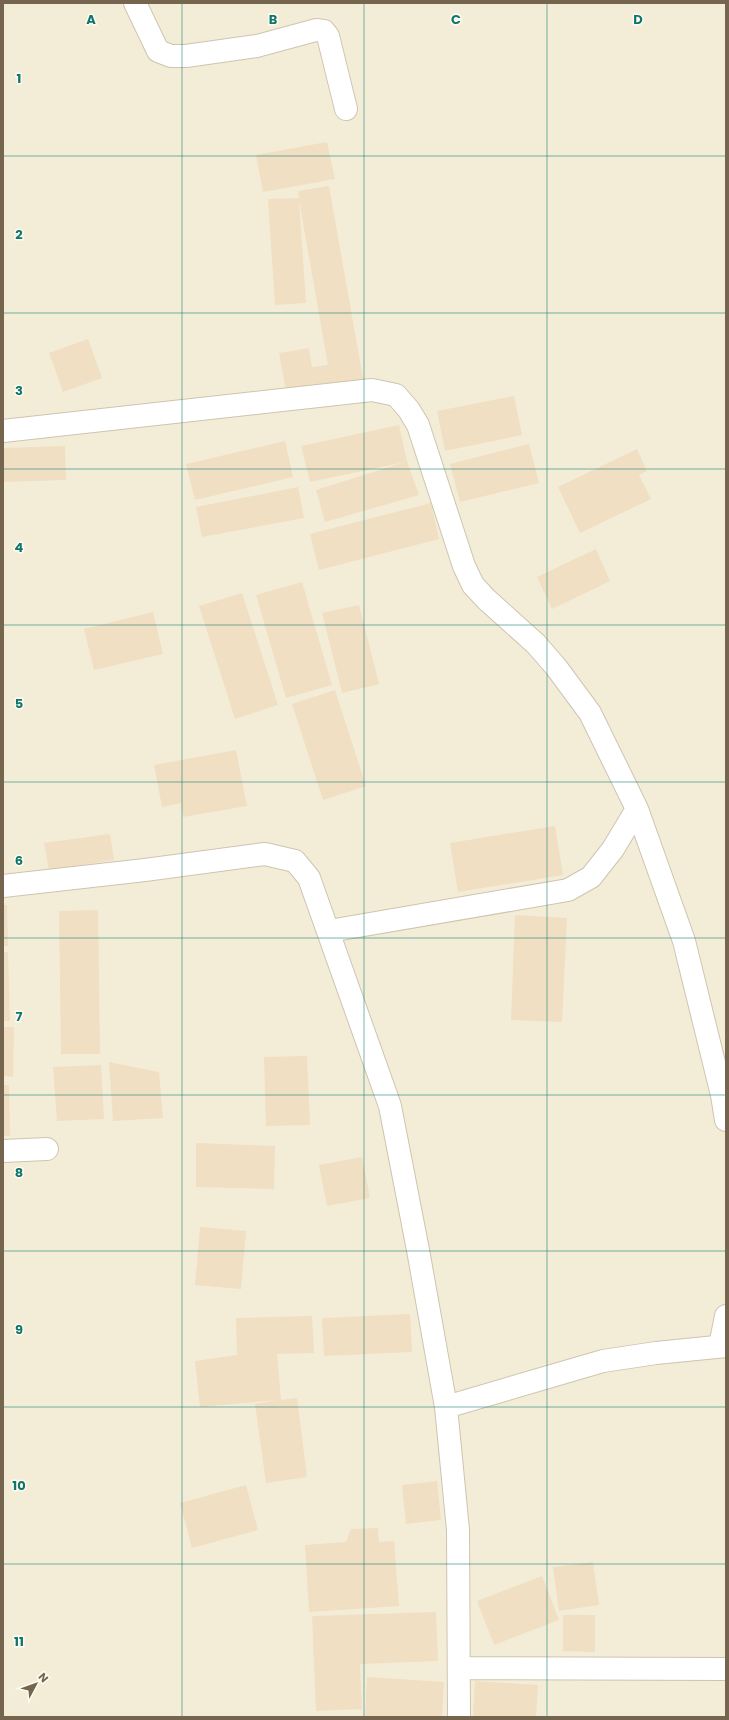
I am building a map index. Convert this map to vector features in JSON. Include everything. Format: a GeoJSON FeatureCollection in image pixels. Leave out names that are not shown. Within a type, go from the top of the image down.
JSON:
{"type":"FeatureCollection","features":[{"type":"Feature","properties":{"kind":"street"},"geometry":{"type":"LineString","coordinates":[[135,3],[158,51],[170,56],[186,56],[257,46],[316,30],[324,31],[328,36],[346,109]]}},
{"type":"Feature","properties":{"kind":"street"},"geometry":{"type":"LineString","coordinates":[[3,431],[372,390],[396,395],[409,410],[418,425],[464,566],[473,585],[486,599],[536,644],[556,667],[586,707],[637,809],[684,941],[722,1095],[726,1120]]}},
{"type":"Feature","properties":{"kind":"street"},"geometry":{"type":"LineString","coordinates":[[329,931],[568,890],[591,877],[613,849],[637,809]]}},
{"type":"Feature","properties":{"kind":"street"},"geometry":{"type":"LineString","coordinates":[[3,886],[145,870],[265,854],[295,861],[309,878],[390,1106],[418,1250],[446,1407],[458,1530],[460,1668],[459,1717]]}},
{"type":"Feature","properties":{"kind":"street"},"geometry":{"type":"LineString","coordinates":[[3,1150],[47,1149]]}},
{"type":"Feature","properties":{"kind":"street"},"geometry":{"type":"LineString","coordinates":[[446,1407],[603,1361],[656,1353],[723,1346],[726,1316]]}},
{"type":"Feature","properties":{"kind":"street"},"geometry":{"type":"LineString","coordinates":[[460,1668],[726,1669]]}},
{"type":"Feature","properties":{"kind":"shaded area"},"geometry":{"type":"Polygon","coordinates":[[[3,3],[726,3],[726,1717],[3,1717],[3,3]]]}},
{"type":"Feature","properties":{"kind":"building"},"geometry":{"type":"Polygon","coordinates":[[[327,142],[335,179],[263,192],[256,155],[327,142]]]}},
{"type":"Feature","properties":{"kind":"building"},"geometry":{"type":"Polygon","coordinates":[[[329,186],[364,384],[287,397],[279,353],[309,348],[312,367],[328,365],[299,200],[306,303],[275,305],[268,199],[299,198],[298,191],[329,186]]]}},
{"type":"Feature","properties":{"kind":"building"},"geometry":{"type":"Polygon","coordinates":[[[88,339],[102,378],[63,392],[49,353],[88,339]]]}},
{"type":"Feature","properties":{"kind":"building"},"geometry":{"type":"Polygon","coordinates":[[[514,396],[522,435],[445,451],[437,411],[514,396]]]}},
{"type":"Feature","properties":{"kind":"building"},"geometry":{"type":"Polygon","coordinates":[[[399,425],[407,461],[419,495],[325,522],[316,490],[405,462],[310,482],[301,446],[399,425]]]}},
{"type":"Feature","properties":{"kind":"building"},"geometry":{"type":"Polygon","coordinates":[[[285,441],[293,477],[195,500],[186,464],[285,441]]]}},
{"type":"Feature","properties":{"kind":"building"},"geometry":{"type":"Polygon","coordinates":[[[529,444],[539,483],[460,502],[450,464],[529,444]]]}},
{"type":"Feature","properties":{"kind":"building"},"geometry":{"type":"Polygon","coordinates":[[[65,446],[66,480],[3,482],[3,448],[65,446]]]}},
{"type":"Feature","properties":{"kind":"building"},"geometry":{"type":"Polygon","coordinates":[[[637,449],[647,471],[639,475],[651,499],[580,533],[558,487],[637,449]]]}},
{"type":"Feature","properties":{"kind":"building"},"geometry":{"type":"Polygon","coordinates":[[[298,487],[304,518],[202,537],[196,507],[298,487]]]}},
{"type":"Feature","properties":{"kind":"building"},"geometry":{"type":"Polygon","coordinates":[[[431,503],[439,539],[319,570],[310,534],[431,503]]]}},
{"type":"Feature","properties":{"kind":"building"},"geometry":{"type":"Polygon","coordinates":[[[596,549],[610,581],[552,609],[537,577],[596,549]]]}},
{"type":"Feature","properties":{"kind":"building"},"geometry":{"type":"Polygon","coordinates":[[[302,582],[332,685],[286,698],[256,595],[302,582]]]}},
{"type":"Feature","properties":{"kind":"building"},"geometry":{"type":"Polygon","coordinates":[[[242,593],[278,705],[235,719],[199,606],[242,593]]]}},
{"type":"Feature","properties":{"kind":"building"},"geometry":{"type":"Polygon","coordinates":[[[359,605],[379,684],[342,693],[322,613],[359,605]]]}},
{"type":"Feature","properties":{"kind":"building"},"geometry":{"type":"Polygon","coordinates":[[[153,612],[163,654],[94,670],[84,629],[153,612]]]}},
{"type":"Feature","properties":{"kind":"building"},"geometry":{"type":"Polygon","coordinates":[[[335,690],[366,786],[323,800],[292,704],[335,690]]]}},
{"type":"Feature","properties":{"kind":"building"},"geometry":{"type":"Polygon","coordinates":[[[236,750],[247,806],[183,817],[181,803],[162,807],[154,765],[236,750]]]}},
{"type":"Feature","properties":{"kind":"building"},"geometry":{"type":"Polygon","coordinates":[[[555,826],[563,875],[458,892],[450,843],[555,826]]]}},
{"type":"Feature","properties":{"kind":"building"},"geometry":{"type":"Polygon","coordinates":[[[110,834],[114,860],[49,870],[44,843],[110,834]]]}},
{"type":"Feature","properties":{"kind":"building"},"geometry":{"type":"Polygon","coordinates":[[[3,905],[7,905],[8,946],[3,946],[3,905]]]}},
{"type":"Feature","properties":{"kind":"building"},"geometry":{"type":"Polygon","coordinates":[[[98,910],[100,1054],[61,1054],[59,911],[98,910]]]}},
{"type":"Feature","properties":{"kind":"building"},"geometry":{"type":"Polygon","coordinates":[[[515,915],[567,918],[562,1022],[511,1020],[515,915]]]}},
{"type":"Feature","properties":{"kind":"building"},"geometry":{"type":"Polygon","coordinates":[[[3,952],[8,952],[10,1021],[3,1021],[3,952]]]}},
{"type":"Feature","properties":{"kind":"building"},"geometry":{"type":"Polygon","coordinates":[[[3,1027],[14,1027],[13,1077],[3,1076],[3,1027]]]}},
{"type":"Feature","properties":{"kind":"building"},"geometry":{"type":"Polygon","coordinates":[[[307,1056],[310,1125],[266,1126],[264,1057],[307,1056]]]}},
{"type":"Feature","properties":{"kind":"building"},"geometry":{"type":"Polygon","coordinates":[[[109,1062],[159,1072],[163,1118],[113,1121],[109,1062]]]}},
{"type":"Feature","properties":{"kind":"building"},"geometry":{"type":"Polygon","coordinates":[[[101,1065],[104,1119],[57,1121],[53,1067],[101,1065]]]}},
{"type":"Feature","properties":{"kind":"building"},"geometry":{"type":"Polygon","coordinates":[[[3,1085],[9,1085],[10,1136],[3,1136],[3,1085]]]}},
{"type":"Feature","properties":{"kind":"building"},"geometry":{"type":"Polygon","coordinates":[[[196,1143],[275,1146],[274,1189],[196,1187],[196,1143]]]}},
{"type":"Feature","properties":{"kind":"building"},"geometry":{"type":"Polygon","coordinates":[[[362,1157],[370,1198],[327,1206],[319,1165],[362,1157]]]}},
{"type":"Feature","properties":{"kind":"building"},"geometry":{"type":"Polygon","coordinates":[[[200,1227],[246,1231],[241,1289],[195,1285],[200,1227]]]}},
{"type":"Feature","properties":{"kind":"building"},"geometry":{"type":"Polygon","coordinates":[[[410,1314],[412,1352],[324,1356],[322,1318],[410,1314]]]}},
{"type":"Feature","properties":{"kind":"building"},"geometry":{"type":"Polygon","coordinates":[[[312,1316],[314,1353],[277,1354],[281,1400],[297,1398],[307,1477],[266,1483],[255,1404],[277,1400],[200,1407],[195,1361],[237,1355],[236,1318],[312,1316]]]}},
{"type":"Feature","properties":{"kind":"building"},"geometry":{"type":"Polygon","coordinates":[[[437,1481],[441,1520],[406,1524],[402,1485],[437,1481]]]}},
{"type":"Feature","properties":{"kind":"building"},"geometry":{"type":"Polygon","coordinates":[[[246,1485],[258,1530],[192,1548],[180,1503],[246,1485]]]}},
{"type":"Feature","properties":{"kind":"building"},"geometry":{"type":"Polygon","coordinates":[[[378,1528],[379,1542],[394,1541],[399,1606],[309,1612],[305,1545],[346,1542],[351,1529],[378,1528]]]}},
{"type":"Feature","properties":{"kind":"building"},"geometry":{"type":"Polygon","coordinates":[[[593,1562],[599,1605],[559,1611],[553,1567],[593,1562]]]}},
{"type":"Feature","properties":{"kind":"building"},"geometry":{"type":"Polygon","coordinates":[[[542,1576],[559,1620],[494,1645],[477,1601],[542,1576]]]}},
{"type":"Feature","properties":{"kind":"building"},"geometry":{"type":"Polygon","coordinates":[[[436,1612],[438,1661],[360,1664],[362,1709],[316,1711],[312,1616],[436,1612]]]}},
{"type":"Feature","properties":{"kind":"building"},"geometry":{"type":"Polygon","coordinates":[[[563,1615],[595,1615],[595,1652],[563,1651],[563,1615]]]}},
{"type":"Feature","properties":{"kind":"building"},"geometry":{"type":"Polygon","coordinates":[[[367,1677],[444,1682],[442,1717],[365,1717],[367,1677]]]}},
{"type":"Feature","properties":{"kind":"building"},"geometry":{"type":"Polygon","coordinates":[[[475,1681],[538,1685],[536,1717],[473,1717],[475,1681]]]}}]}
